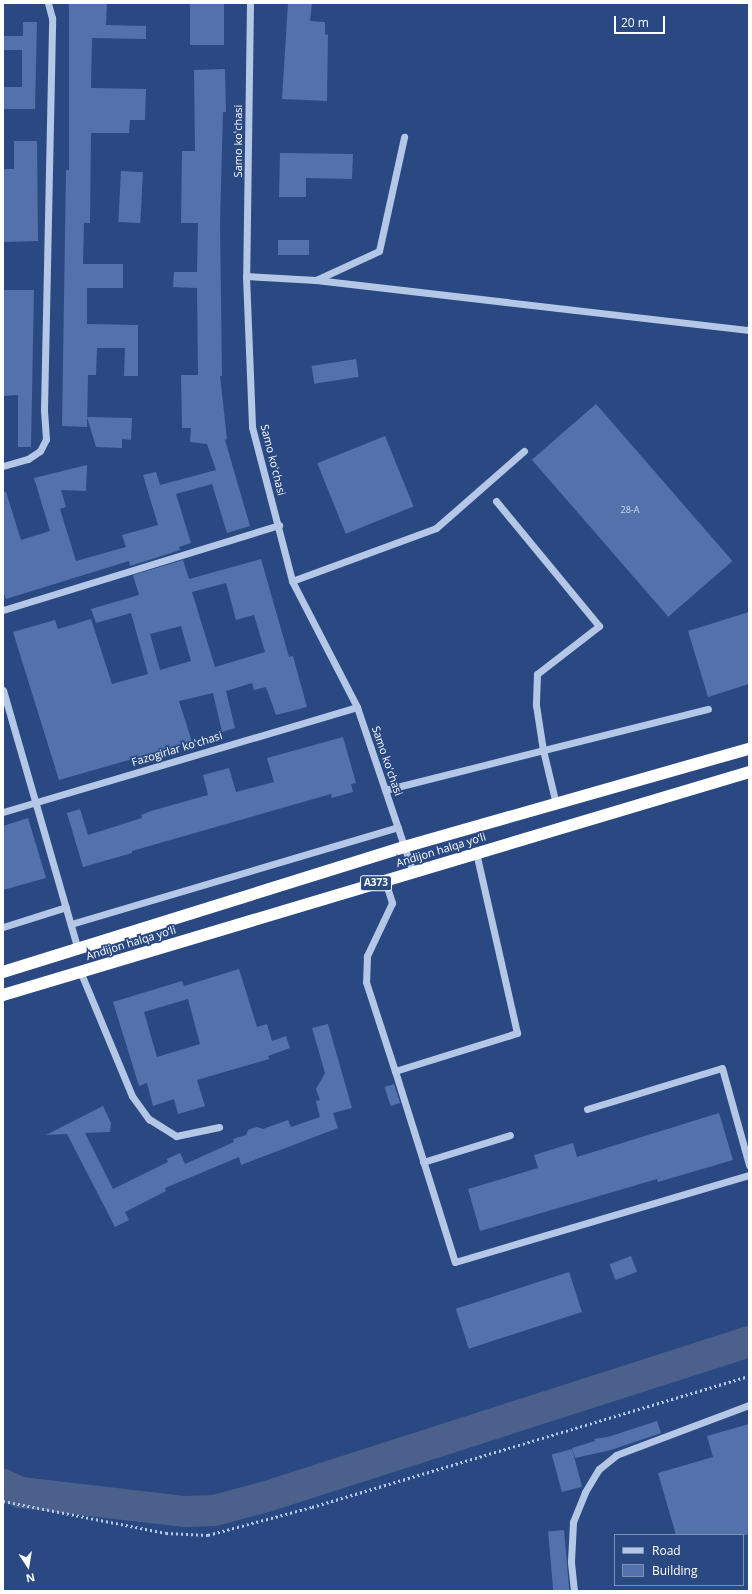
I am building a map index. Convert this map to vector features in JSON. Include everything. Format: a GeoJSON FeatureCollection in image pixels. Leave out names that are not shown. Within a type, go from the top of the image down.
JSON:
{"type":"FeatureCollection","features":[{"type":"Feature","properties":{"kind":"highway","name":"Andijon halqa yo‘li"},"geometry":{"type":"LineString","coordinates":[[3,972],[404,847],[749,749]]}},
{"type":"Feature","properties":{"kind":"highway","name":"Andijon halqa yo‘li"},"geometry":{"type":"LineString","coordinates":[[3,995],[749,772]]}},
{"type":"Feature","properties":{"kind":"street"},"geometry":{"type":"LineString","coordinates":[[3,466],[28,459],[40,451],[46,439],[44,402],[52,18],[48,3]]}},
{"type":"Feature","properties":{"kind":"street","name":"Samo koʻchasi"},"geometry":{"type":"LineString","coordinates":[[250,3],[246,276],[252,427],[279,525],[292,581],[357,707],[413,872]]}},
{"type":"Feature","properties":{"kind":"street"},"geometry":{"type":"LineString","coordinates":[[316,280],[379,251],[404,137]]}},
{"type":"Feature","properties":{"kind":"street"},"geometry":{"type":"LineString","coordinates":[[246,276],[316,280],[749,330]]}},
{"type":"Feature","properties":{"kind":"street"},"geometry":{"type":"LineString","coordinates":[[292,581],[436,528],[524,451]]}},
{"type":"Feature","properties":{"kind":"street"},"geometry":{"type":"LineString","coordinates":[[496,501],[599,626],[537,674],[536,705],[543,750],[556,804]]}},
{"type":"Feature","properties":{"kind":"street"},"geometry":{"type":"LineString","coordinates":[[3,610],[279,525]]}},
{"type":"Feature","properties":{"kind":"street"},"geometry":{"type":"LineString","coordinates":[[3,690],[37,802],[78,949]]}},
{"type":"Feature","properties":{"kind":"street","name":"Fazogirlar koʻchasi"},"geometry":{"type":"LineString","coordinates":[[3,812],[357,707]]}},
{"type":"Feature","properties":{"kind":"street"},"geometry":{"type":"LineString","coordinates":[[385,790],[708,709]]}},
{"type":"Feature","properties":{"kind":"street"},"geometry":{"type":"LineString","coordinates":[[71,924],[398,827]]}},
{"type":"Feature","properties":{"kind":"street"},"geometry":{"type":"LineString","coordinates":[[395,1071],[517,1033],[476,854]]}},
{"type":"Feature","properties":{"kind":"street"},"geometry":{"type":"LineString","coordinates":[[385,881],[392,904],[367,956],[366,982],[456,1262],[749,1175]]}},
{"type":"Feature","properties":{"kind":"street"},"geometry":{"type":"LineString","coordinates":[[3,927],[66,907]]}},
{"type":"Feature","properties":{"kind":"street"},"geometry":{"type":"LineString","coordinates":[[80,971],[132,1096],[149,1119],[176,1136],[218,1127]]}},
{"type":"Feature","properties":{"kind":"street"},"geometry":{"type":"LineString","coordinates":[[587,1109],[722,1068],[749,1165]]}},
{"type":"Feature","properties":{"kind":"street"},"geometry":{"type":"LineString","coordinates":[[424,1162],[510,1135]]}},
{"type":"Feature","properties":{"kind":"street"},"geometry":{"type":"LineString","coordinates":[[574,1591],[571,1561],[573,1522],[585,1492],[599,1469],[616,1455],[749,1405]]}},
{"type":"Feature","properties":{"kind":"path"},"geometry":{"type":"LineString","coordinates":[[3,1501],[166,1533],[208,1535],[312,1507],[749,1376]]}},
{"type":"Feature","properties":{"kind":"building"},"geometry":{"type":"Polygon","coordinates":[[[69,3],[107,3],[106,25],[146,26],[146,39],[92,38],[91,88],[146,89],[145,120],[130,120],[129,133],[91,133],[90,223],[84,223],[83,264],[123,264],[123,288],[87,288],[87,324],[138,325],[138,376],[124,376],[125,348],[97,348],[96,375],[88,375],[87,427],[62,426],[66,170],[69,170],[69,3]]]}},
{"type":"Feature","properties":{"kind":"building"},"geometry":{"type":"Polygon","coordinates":[[[190,3],[224,3],[224,45],[190,45],[190,3]]]}},
{"type":"Feature","properties":{"kind":"building"},"geometry":{"type":"Polygon","coordinates":[[[288,3],[312,3],[310,21],[325,22],[325,34],[328,35],[327,101],[282,99],[288,3]]]}},
{"type":"Feature","properties":{"kind":"building"},"geometry":{"type":"Polygon","coordinates":[[[23,22],[37,22],[35,109],[3,109],[3,87],[22,87],[22,50],[3,50],[3,36],[23,36],[23,22]]]}},
{"type":"Feature","properties":{"kind":"building"},"geometry":{"type":"Polygon","coordinates":[[[225,69],[226,112],[223,112],[220,223],[222,376],[220,376],[227,439],[225,440],[250,526],[227,533],[212,484],[176,494],[191,543],[179,547],[180,550],[130,566],[129,561],[6,599],[3,590],[3,492],[6,492],[21,540],[50,531],[34,478],[87,465],[86,491],[61,490],[66,507],[60,509],[76,561],[126,547],[122,535],[158,525],[143,475],[156,472],[160,485],[216,470],[207,444],[190,442],[191,428],[182,428],[181,375],[198,375],[197,288],[173,287],[174,272],[197,272],[198,223],[181,223],[182,151],[195,151],[194,70],[225,69]]]}},
{"type":"Feature","properties":{"kind":"building"},"geometry":{"type":"Polygon","coordinates":[[[14,141],[37,141],[38,241],[3,242],[3,169],[14,169],[14,141]]]}},
{"type":"Feature","properties":{"kind":"building"},"geometry":{"type":"Polygon","coordinates":[[[280,153],[353,154],[352,179],[306,178],[306,197],[279,197],[280,153]]]}},
{"type":"Feature","properties":{"kind":"building"},"geometry":{"type":"Polygon","coordinates":[[[121,171],[143,172],[140,223],[118,222],[121,171]]]}},
{"type":"Feature","properties":{"kind":"building"},"geometry":{"type":"Polygon","coordinates":[[[278,240],[309,240],[309,255],[278,255],[278,240]]]}},
{"type":"Feature","properties":{"kind":"building"},"geometry":{"type":"Polygon","coordinates":[[[3,290],[34,290],[31,447],[18,447],[18,395],[3,396],[3,290]]]}},
{"type":"Feature","properties":{"kind":"building"},"geometry":{"type":"Polygon","coordinates":[[[356,359],[359,377],[314,384],[312,366],[356,359]]]}},
{"type":"Feature","properties":{"kind":"building"},"geometry":{"type":"Polygon","coordinates":[[[596,404],[732,561],[668,617],[532,460],[596,404]]]}},
{"type":"Feature","properties":{"kind":"building"},"geometry":{"type":"Polygon","coordinates":[[[87,417],[132,418],[131,440],[122,439],[122,448],[96,447],[87,417]]]}},
{"type":"Feature","properties":{"kind":"building"},"geometry":{"type":"Polygon","coordinates":[[[385,436],[413,506],[346,534],[317,463],[385,436]]]}},
{"type":"Feature","properties":{"kind":"building"},"geometry":{"type":"Polygon","coordinates":[[[261,559],[289,657],[293,656],[307,707],[276,715],[266,687],[254,690],[252,683],[226,691],[235,728],[222,732],[213,693],[179,701],[192,742],[59,780],[13,632],[55,620],[58,629],[91,619],[112,684],[148,674],[131,613],[96,623],[91,609],[139,595],[133,575],[183,560],[189,579],[261,559]],[[226,583],[192,592],[215,667],[265,652],[254,615],[236,620],[226,583]],[[181,626],[150,634],[160,670],[191,661],[181,626]]]}},
{"type":"Feature","properties":{"kind":"building"},"geometry":{"type":"Polygon","coordinates":[[[749,612],[749,684],[708,697],[688,631],[749,612]]]}},
{"type":"Feature","properties":{"kind":"building"},"geometry":{"type":"Polygon","coordinates":[[[343,737],[356,783],[351,784],[353,792],[332,798],[331,794],[132,851],[132,853],[83,867],[67,813],[80,809],[88,835],[142,818],[141,815],[151,811],[208,795],[203,775],[229,768],[236,792],[274,782],[267,758],[343,737]]]}},
{"type":"Feature","properties":{"kind":"building"},"geometry":{"type":"Polygon","coordinates":[[[28,818],[46,878],[3,890],[3,826],[28,818]]]}},
{"type":"Feature","properties":{"kind":"building"},"geometry":{"type":"Polygon","coordinates":[[[239,969],[257,1027],[267,1024],[272,1041],[286,1036],[290,1048],[268,1056],[269,1059],[197,1080],[205,1106],[178,1114],[174,1099],[153,1106],[147,1083],[139,1086],[113,1002],[182,981],[184,986],[239,969]],[[188,999],[144,1012],[157,1057],[200,1044],[188,999]]]}},
{"type":"Feature","properties":{"kind":"building"},"geometry":{"type":"Polygon","coordinates":[[[328,1024],[352,1108],[333,1113],[338,1128],[241,1165],[239,1157],[165,1188],[166,1191],[125,1212],[129,1220],[115,1227],[67,1134],[46,1135],[103,1106],[111,1123],[110,1132],[85,1133],[113,1189],[168,1162],[167,1159],[180,1153],[185,1164],[234,1142],[233,1139],[246,1135],[248,1130],[257,1127],[263,1129],[288,1120],[291,1127],[320,1117],[316,1101],[320,1100],[316,1089],[325,1073],[312,1028],[328,1024]]]}},
{"type":"Feature","properties":{"kind":"building"},"geometry":{"type":"Polygon","coordinates":[[[394,1084],[400,1103],[391,1106],[384,1087],[394,1084]]]}},
{"type":"Feature","properties":{"kind":"building"},"geometry":{"type":"Polygon","coordinates":[[[719,1113],[733,1160],[658,1182],[657,1179],[480,1231],[468,1189],[538,1168],[534,1155],[573,1143],[577,1157],[719,1113]]]}},
{"type":"Feature","properties":{"kind":"building"},"geometry":{"type":"Polygon","coordinates":[[[631,1256],[637,1272],[616,1280],[610,1264],[631,1256]]]}},
{"type":"Feature","properties":{"kind":"building"},"geometry":{"type":"Polygon","coordinates":[[[569,1272],[582,1312],[469,1349],[456,1309],[569,1272]]]}},
{"type":"Feature","properties":{"kind":"building"},"geometry":{"type":"Polygon","coordinates":[[[657,1421],[661,1433],[611,1450],[575,1458],[572,1448],[595,1441],[594,1439],[608,1437],[657,1421]]]}},
{"type":"Feature","properties":{"kind":"building"},"geometry":{"type":"Polygon","coordinates":[[[749,1424],[749,1535],[676,1534],[658,1473],[713,1457],[707,1436],[749,1424]]]}},
{"type":"Feature","properties":{"kind":"building"},"geometry":{"type":"Polygon","coordinates":[[[572,1449],[582,1487],[562,1492],[552,1454],[572,1449]]]}},
{"type":"Feature","properties":{"kind":"building"},"geometry":{"type":"Polygon","coordinates":[[[564,1530],[569,1591],[553,1591],[548,1531],[564,1530]]]}},
{"type":"Feature","properties":{"kind":"waterway"},"geometry":{"type":"LineString","coordinates":[[3,1484],[20,1492],[185,1511],[214,1510],[266,1496],[749,1341]]}}]}
